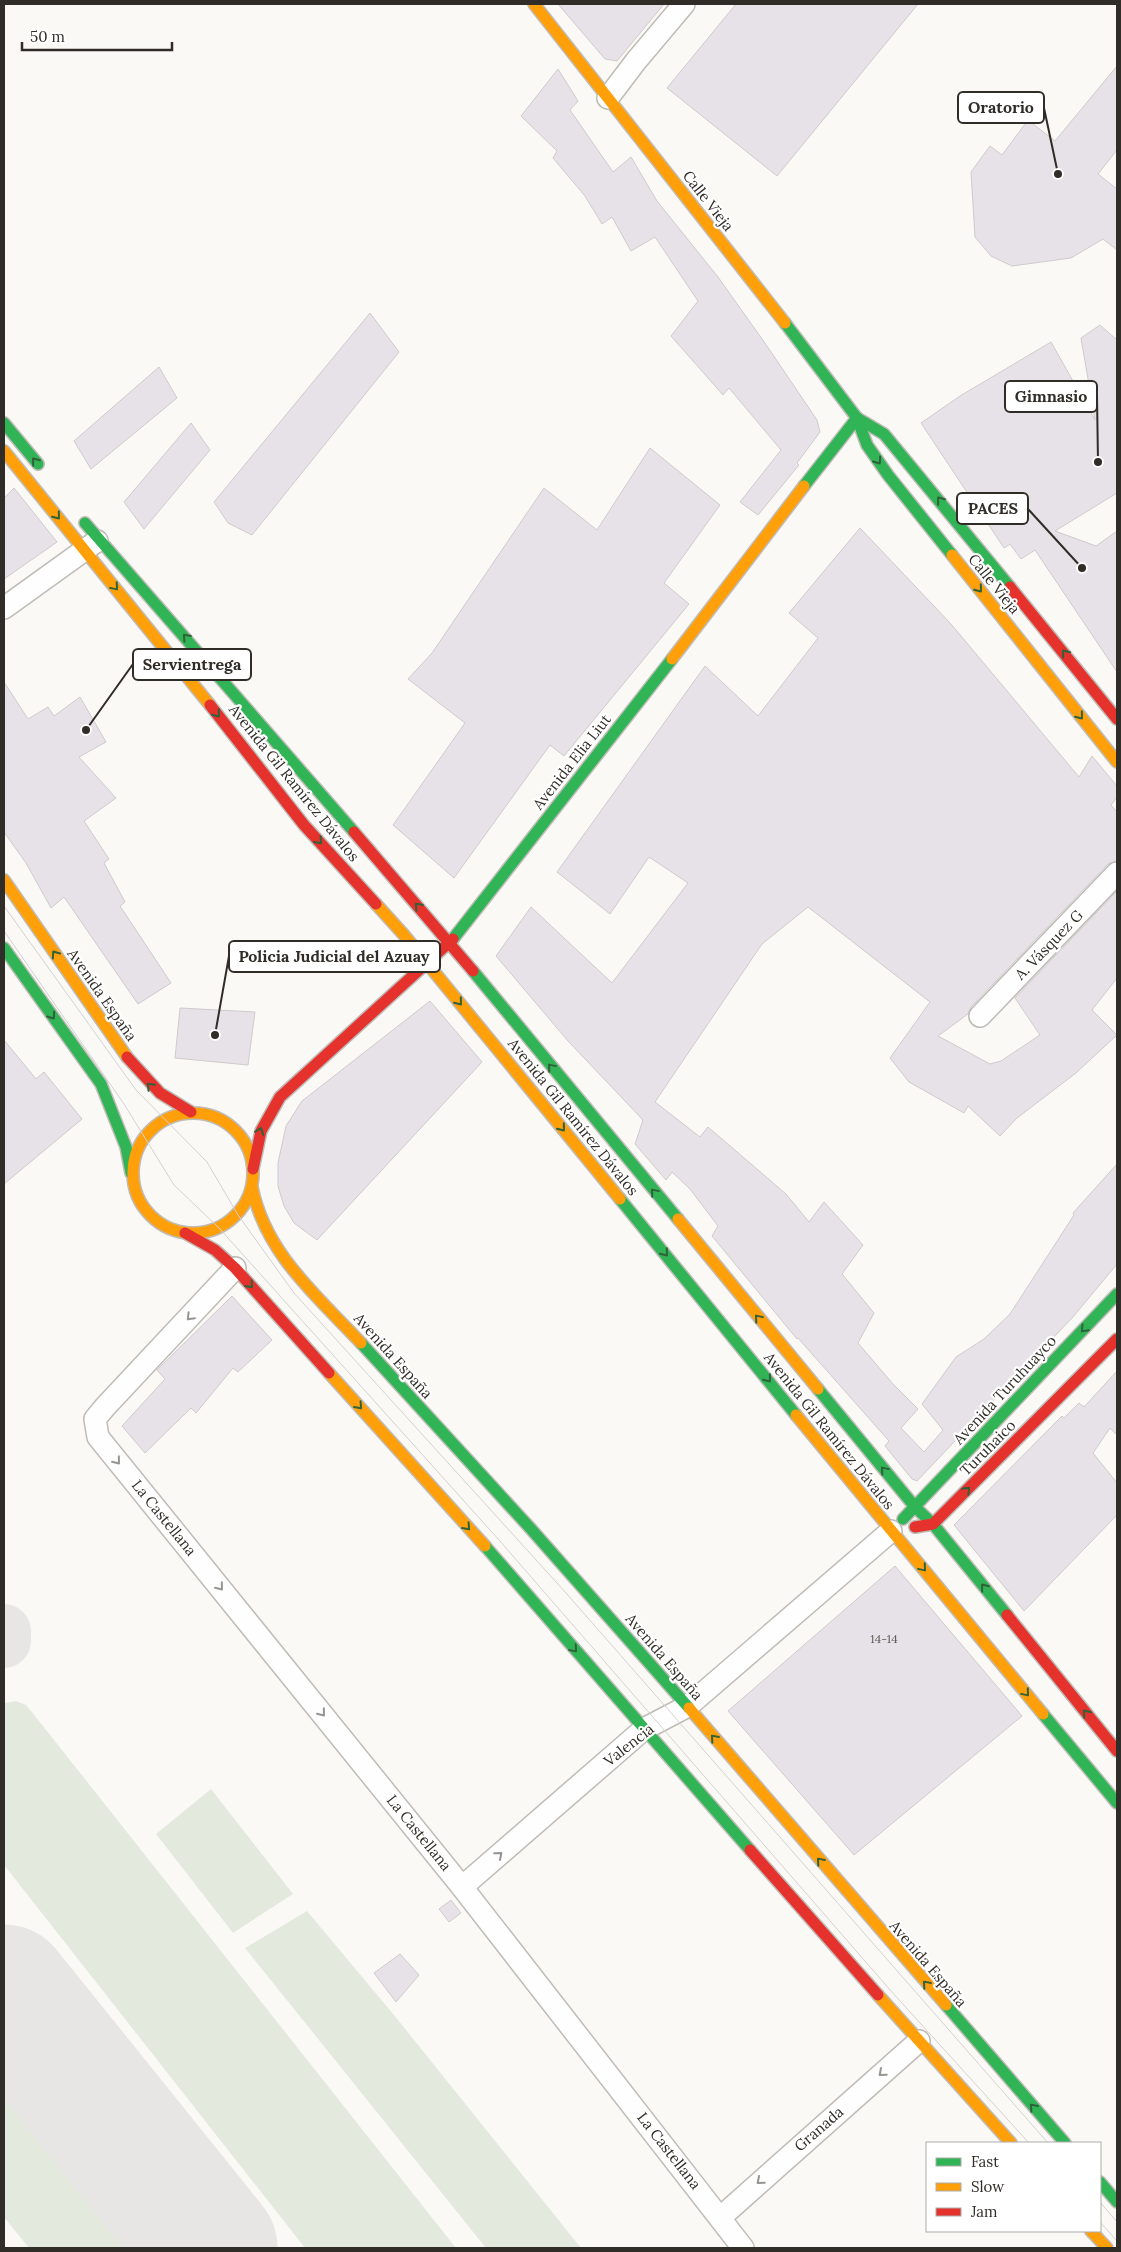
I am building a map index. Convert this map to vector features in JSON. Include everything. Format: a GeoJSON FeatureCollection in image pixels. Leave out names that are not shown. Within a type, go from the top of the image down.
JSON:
{"type":"FeatureCollection","features":[{"type":"Feature","properties":{"kind":"main road","name":"Calle Vieja"},"geometry":{"type":"LineString","coordinates":[[534,4],[828,378],[857,418],[867,445],[888,475],[1024,645],[1110,737],[1117,762]]}},
{"type":"Feature","properties":{"kind":"main road","name":"Calle Vieja"},"geometry":{"type":"LineString","coordinates":[[857,418],[884,434],[1044,626],[1117,719]]}},
{"type":"Feature","properties":{"kind":"main road","name":"Avenida Elia Liut"},"geometry":{"type":"LineString","coordinates":[[258,1109],[280,1097],[428,965],[448,944],[765,540],[839,439],[857,418]]}},
{"type":"Feature","properties":{"kind":"main road"},"geometry":{"type":"LineString","coordinates":[[4,422],[46,474]]}},
{"type":"Feature","properties":{"kind":"main road","name":"Avenida Gil Ramírez Dávalos"},"geometry":{"type":"LineString","coordinates":[[4,451],[92,545],[195,646],[448,944],[915,1507],[933,1524],[1117,1751]]}},
{"type":"Feature","properties":{"kind":"main road","name":"Avenida Gil Ramírez Dávalos"},"geometry":{"type":"LineString","coordinates":[[76,511],[92,545],[304,825],[404,935],[1117,1803]]}},
{"type":"Feature","properties":{"kind":"main road","name":"Avenida España"},"geometry":{"type":"LineString","coordinates":[[4,880],[134,1067],[152,1089],[171,1103],[191,1112]]}},
{"type":"Feature","properties":{"kind":"main road"},"geometry":{"type":"LineString","coordinates":[[4,948],[101,1084],[126,1147],[133,1185],[140,1203],[152,1218],[167,1228],[185,1233],[215,1250],[235,1268],[497,1560],[918,2041],[1010,2142]]}},
{"type":"Feature","properties":{"kind":"main road","name":"Avenida Elia Liut"},"geometry":{"type":"LineString","coordinates":[[254,1169],[257,1138],[264,1120],[280,1097]]}},
{"type":"Feature","properties":{"kind":"main road"},"geometry":{"type":"LineString","coordinates":[[133,1185],[132,1168],[143,1136],[164,1119],[191,1112],[233,1116]]}},
{"type":"Feature","properties":{"kind":"main road"},"geometry":{"type":"LineString","coordinates":[[185,1233],[203,1233],[220,1228],[238,1214],[252,1187],[254,1169],[249,1151],[240,1134],[226,1122],[208,1114]]}},
{"type":"Feature","properties":{"kind":"main road","name":"Avenida España"},"geometry":{"type":"LineString","coordinates":[[252,1187],[256,1209],[264,1232],[284,1259],[531,1529],[688,1706],[1064,2142]]}},
{"type":"Feature","properties":{"kind":"main road","name":"Avenida Turuhuayco"},"geometry":{"type":"LineString","coordinates":[[915,1507],[1103,1315],[1117,1294]]}},
{"type":"Feature","properties":{"kind":"main road","name":"Turuhaico"},"geometry":{"type":"LineString","coordinates":[[933,1524],[1117,1340]]}},
{"type":"Feature","properties":{"kind":"main road"},"geometry":{"type":"LineString","coordinates":[[892,1531],[915,1507]]}},
{"type":"Feature","properties":{"kind":"main road"},"geometry":{"type":"LineString","coordinates":[[892,1531],[933,1524]]}},
{"type":"Feature","properties":{"kind":"main road"},"geometry":{"type":"LineString","coordinates":[[1101,2183],[1117,2202]]}},
{"type":"Feature","properties":{"kind":"main road"},"geometry":{"type":"LineString","coordinates":[[1092,2232],[1107,2248]]}},
{"type":"Feature","properties":{"kind":"street"},"geometry":{"type":"LineString","coordinates":[[608,98],[684,4]]}},
{"type":"Feature","properties":{"kind":"street"},"geometry":{"type":"LineString","coordinates":[[4,608],[92,545]]}},
{"type":"Feature","properties":{"kind":"street"},"geometry":{"type":"LineString","coordinates":[[1024,645],[1044,626]]}},
{"type":"Feature","properties":{"kind":"street","name":"A. Vásquez G"},"geometry":{"type":"LineString","coordinates":[[980,1016],[1117,873]]}},
{"type":"Feature","properties":{"kind":"street","name":"La Castellana"},"geometry":{"type":"LineString","coordinates":[[235,1268],[95,1420],[98,1437],[462,1887],[744,2248]]}},
{"type":"Feature","properties":{"kind":"street","name":"Valencia"},"geometry":{"type":"LineString","coordinates":[[462,1887],[644,1729],[688,1706],[892,1531]]}},
{"type":"Feature","properties":{"kind":"street","name":"Granada"},"geometry":{"type":"LineString","coordinates":[[721,2217],[918,2041]]}},
{"type":"Feature","properties":{"kind":"shaded area"},"geometry":{"type":"Polygon","coordinates":[[[16,1701],[26,1705],[43,1726],[456,2248],[305,2248],[4,1865],[4,1703],[16,1701]]]}},
{"type":"Feature","properties":{"kind":"shaded area"},"geometry":{"type":"Polygon","coordinates":[[[211,1789],[293,1894],[233,1933],[156,1834],[211,1789]]]}},
{"type":"Feature","properties":{"kind":"shaded area"},"geometry":{"type":"Polygon","coordinates":[[[307,1911],[394,2015],[581,2248],[486,2248],[245,1948],[307,1911]]]}},
{"type":"Feature","properties":{"kind":"shaded area"},"geometry":{"type":"Polygon","coordinates":[[[4,2089],[132,2248],[29,2248],[4,2217],[4,2089]]]}},
{"type":"Feature","properties":{"kind":"building"},"geometry":{"type":"Polygon","coordinates":[[[558,4],[664,4],[617,61],[605,59],[558,4]]]}},
{"type":"Feature","properties":{"kind":"building"},"geometry":{"type":"Polygon","coordinates":[[[736,4],[918,4],[777,176],[667,88],[736,4]]]}},
{"type":"Feature","properties":{"kind":"building"},"geometry":{"type":"Polygon","coordinates":[[[1117,66],[1117,150],[1098,174],[1117,189],[1117,250],[1103,239],[1071,258],[1012,266],[991,256],[975,237],[971,172],[990,146],[1002,155],[1028,120],[1055,141],[1117,66]]]}},
{"type":"Feature","properties":{"kind":"building"},"geometry":{"type":"Polygon","coordinates":[[[558,69],[578,101],[570,110],[613,172],[631,157],[657,201],[718,277],[817,420],[820,432],[797,463],[799,465],[758,515],[740,502],[781,450],[729,388],[723,395],[671,336],[698,301],[655,237],[631,251],[612,217],[602,224],[585,196],[553,158],[557,151],[521,116],[558,69]]]}},
{"type":"Feature","properties":{"kind":"building"},"geometry":{"type":"Polygon","coordinates":[[[370,313],[399,352],[252,535],[228,523],[214,502],[370,313]]]}},
{"type":"Feature","properties":{"kind":"building"},"geometry":{"type":"Polygon","coordinates":[[[1100,325],[1117,340],[1117,493],[1055,531],[1096,546],[1117,531],[1117,672],[1035,550],[1021,559],[1010,544],[1004,548],[921,423],[960,396],[1051,342],[1095,420],[1081,338],[1100,325]]]}},
{"type":"Feature","properties":{"kind":"building"},"geometry":{"type":"Polygon","coordinates":[[[159,367],[177,398],[91,469],[74,441],[159,367]]]}},
{"type":"Feature","properties":{"kind":"building"},"geometry":{"type":"Polygon","coordinates":[[[191,423],[210,450],[144,529],[124,502],[191,423]]]}},
{"type":"Feature","properties":{"kind":"building"},"geometry":{"type":"Polygon","coordinates":[[[650,448],[720,505],[664,583],[689,604],[564,756],[550,745],[454,878],[393,825],[465,723],[408,679],[432,653],[544,488],[597,530],[650,448]]]}},
{"type":"Feature","properties":{"kind":"building"},"geometry":{"type":"Polygon","coordinates":[[[14,488],[57,542],[4,579],[4,498],[14,488]]]}},
{"type":"Feature","properties":{"kind":"building"},"geometry":{"type":"Polygon","coordinates":[[[860,528],[951,624],[1079,777],[1092,756],[1117,786],[1117,797],[1111,805],[1117,812],[1117,861],[1108,864],[971,1007],[968,1014],[938,1036],[990,1064],[1001,1061],[1040,1035],[1015,998],[1117,891],[1117,978],[1092,1010],[1117,1035],[1076,1073],[1017,1118],[1000,1136],[968,1106],[964,1113],[909,1082],[890,1058],[930,1002],[808,907],[762,944],[655,1102],[700,1137],[708,1127],[786,1194],[809,1222],[824,1202],[863,1245],[842,1274],[874,1313],[858,1343],[893,1384],[918,1409],[901,1428],[924,1452],[943,1430],[922,1404],[956,1357],[984,1339],[1010,1314],[1074,1215],[1073,1213],[1117,1164],[1117,1264],[1073,1317],[917,1481],[912,1479],[885,1446],[889,1441],[797,1339],[712,1236],[718,1226],[690,1189],[672,1172],[666,1180],[635,1144],[643,1120],[568,1041],[496,956],[531,907],[612,983],[688,883],[649,857],[610,914],[557,872],[705,666],[758,716],[818,638],[789,613],[860,528]]]}},
{"type":"Feature","properties":{"kind":"building"},"geometry":{"type":"Polygon","coordinates":[[[4,682],[28,719],[48,707],[54,716],[80,697],[106,742],[79,757],[116,798],[84,821],[109,859],[104,863],[125,902],[120,906],[171,983],[138,1004],[64,897],[51,908],[26,863],[4,832],[4,682]]]}},
{"type":"Feature","properties":{"kind":"building"},"geometry":{"type":"Polygon","coordinates":[[[430,1001],[482,1062],[317,1240],[294,1223],[284,1206],[278,1186],[278,1163],[286,1126],[302,1101],[430,1001]]]}},
{"type":"Feature","properties":{"kind":"building"},"geometry":{"type":"Polygon","coordinates":[[[180,1008],[255,1012],[248,1065],[175,1058],[180,1008]]]}},
{"type":"Feature","properties":{"kind":"building"},"geometry":{"type":"Polygon","coordinates":[[[4,1040],[36,1079],[44,1072],[82,1119],[4,1184],[4,1040]]]}},
{"type":"Feature","properties":{"kind":"building"},"geometry":{"type":"Polygon","coordinates":[[[232,1296],[272,1340],[238,1372],[233,1368],[196,1413],[191,1408],[145,1453],[122,1426],[165,1379],[157,1370],[232,1296]]]}},
{"type":"Feature","properties":{"kind":"building"},"geometry":{"type":"Polygon","coordinates":[[[1117,1371],[1117,1435],[1110,1428],[1093,1453],[1117,1483],[1117,1515],[1024,1611],[954,1525],[1062,1416],[1064,1418],[1079,1403],[1084,1407],[1117,1371]]]}},
{"type":"Feature","properties":{"kind":"building"},"geometry":{"type":"Polygon","coordinates":[[[895,1566],[1022,1716],[854,1855],[728,1711],[895,1566]]]}},
{"type":"Feature","properties":{"kind":"building"},"geometry":{"type":"Polygon","coordinates":[[[451,1900],[461,1913],[449,1922],[439,1909],[451,1900]]]}},
{"type":"Feature","properties":{"kind":"building"},"geometry":{"type":"Polygon","coordinates":[[[400,1954],[419,1975],[396,2002],[374,1973],[400,1954]]]}},
{"type":"Feature","properties":{"kind":"taxiway"},"geometry":{"type":"LineString","coordinates":[[4,1631],[4,1641]]}},
{"type":"Feature","properties":{"kind":"runway"},"geometry":{"type":"LineString","coordinates":[[4,1992],[210,2248]]}},
{"type":"Feature","properties":{"kind":"tram line"},"geometry":{"type":"LineString","coordinates":[[4,906],[136,1090],[207,1162],[238,1215],[294,1293],[566,1593],[1047,2142]]}},
{"type":"Feature","properties":{"kind":"tram line"},"geometry":{"type":"LineString","coordinates":[[4,931],[124,1104],[174,1185],[219,1228],[499,1540],[891,1991],[1028,2142]]}},
{"type":"Feature","properties":{"kind":"tram line"},"geometry":{"type":"LineString","coordinates":[[1101,2203],[1117,2222]]}},
{"type":"Feature","properties":{"kind":"tram line"},"geometry":{"type":"LineString","coordinates":[[1101,2223],[1117,2241]]}},
{"type":"Feature","properties":{"kind":"traffic: fast"},"geometry":{"type":"LineString","coordinates":[[785,323],[857,418],[867,445],[888,475],[952,555]]}},
{"type":"Feature","properties":{"kind":"traffic: fast"},"geometry":{"type":"LineString","coordinates":[[857,418],[884,434],[1010,587]]}},
{"type":"Feature","properties":{"kind":"traffic: fast"},"geometry":{"type":"LineString","coordinates":[[804,486],[857,418]]}},
{"type":"Feature","properties":{"kind":"traffic: fast"},"geometry":{"type":"LineString","coordinates":[[4,423],[38,464]]}},
{"type":"Feature","properties":{"kind":"traffic: fast"},"geometry":{"type":"LineString","coordinates":[[85,523],[354,832]]}},
{"type":"Feature","properties":{"kind":"traffic: fast"},"geometry":{"type":"LineString","coordinates":[[453,939],[672,659]]}},
{"type":"Feature","properties":{"kind":"traffic: fast"},"geometry":{"type":"LineString","coordinates":[[4,948],[101,1084],[126,1147],[131,1173]]}},
{"type":"Feature","properties":{"kind":"traffic: fast"},"geometry":{"type":"LineString","coordinates":[[473,971],[678,1219]]}},
{"type":"Feature","properties":{"kind":"traffic: fast"},"geometry":{"type":"LineString","coordinates":[[620,1199],[796,1415]]}},
{"type":"Feature","properties":{"kind":"traffic: fast"},"geometry":{"type":"LineString","coordinates":[[903,1519],[1117,1294]]}},
{"type":"Feature","properties":{"kind":"traffic: fast"},"geometry":{"type":"LineString","coordinates":[[361,1343],[531,1529],[689,1708]]}},
{"type":"Feature","properties":{"kind":"traffic: fast"},"geometry":{"type":"LineString","coordinates":[[818,1389],[915,1507],[933,1524],[1007,1615]]}},
{"type":"Feature","properties":{"kind":"traffic: fast"},"geometry":{"type":"LineString","coordinates":[[485,1546],[750,1850]]}},
{"type":"Feature","properties":{"kind":"traffic: fast"},"geometry":{"type":"LineString","coordinates":[[1043,1714],[1117,1803]]}},
{"type":"Feature","properties":{"kind":"traffic: fast"},"geometry":{"type":"LineString","coordinates":[[946,2005],[1064,2142]]}},
{"type":"Feature","properties":{"kind":"traffic: fast"},"geometry":{"type":"LineString","coordinates":[[1101,2183],[1117,2202]]}},
{"type":"Feature","properties":{"kind":"traffic: slow"},"geometry":{"type":"LineString","coordinates":[[534,4],[785,323]]}},
{"type":"Feature","properties":{"kind":"traffic: slow"},"geometry":{"type":"LineString","coordinates":[[4,451],[210,705]]}},
{"type":"Feature","properties":{"kind":"traffic: slow"},"geometry":{"type":"LineString","coordinates":[[672,659],[804,486]]}},
{"type":"Feature","properties":{"kind":"traffic: slow"},"geometry":{"type":"LineString","coordinates":[[952,555],[1117,762]]}},
{"type":"Feature","properties":{"kind":"traffic: slow"},"geometry":{"type":"LineString","coordinates":[[4,880],[127,1057]]}},
{"type":"Feature","properties":{"kind":"traffic: slow"},"geometry":{"type":"LineString","coordinates":[[376,904],[404,935],[620,1199]]}},
{"type":"Feature","properties":{"kind":"traffic: slow"},"geometry":{"type":"LineString","coordinates":[[193,1113],[216,1117],[236,1130],[249,1150],[253,1173],[249,1196],[236,1216],[216,1229],[193,1233],[170,1229],[150,1216],[137,1196],[133,1173],[137,1150],[150,1130],[170,1117],[193,1113]]}},
{"type":"Feature","properties":{"kind":"traffic: slow"},"geometry":{"type":"LineString","coordinates":[[252,1187],[268,1233],[281,1253],[295,1272],[361,1343]]}},
{"type":"Feature","properties":{"kind":"traffic: slow"},"geometry":{"type":"LineString","coordinates":[[678,1219],[818,1389]]}},
{"type":"Feature","properties":{"kind":"traffic: slow"},"geometry":{"type":"LineString","coordinates":[[329,1373],[485,1546]]}},
{"type":"Feature","properties":{"kind":"traffic: slow"},"geometry":{"type":"LineString","coordinates":[[796,1415],[1043,1714]]}},
{"type":"Feature","properties":{"kind":"traffic: slow"},"geometry":{"type":"LineString","coordinates":[[689,1708],[946,2005]]}},
{"type":"Feature","properties":{"kind":"traffic: slow"},"geometry":{"type":"LineString","coordinates":[[878,1995],[1010,2142]]}},
{"type":"Feature","properties":{"kind":"traffic: slow"},"geometry":{"type":"LineString","coordinates":[[1092,2232],[1107,2248]]}},
{"type":"Feature","properties":{"kind":"traffic: jam"},"geometry":{"type":"LineString","coordinates":[[1010,587],[1117,719]]}},
{"type":"Feature","properties":{"kind":"traffic: jam"},"geometry":{"type":"LineString","coordinates":[[210,705],[304,825],[376,904]]}},
{"type":"Feature","properties":{"kind":"traffic: jam"},"geometry":{"type":"LineString","coordinates":[[354,832],[473,971]]}},
{"type":"Feature","properties":{"kind":"traffic: jam"},"geometry":{"type":"LineString","coordinates":[[253,1169],[261,1131],[280,1097],[453,939]]}},
{"type":"Feature","properties":{"kind":"traffic: jam"},"geometry":{"type":"LineString","coordinates":[[127,1057],[160,1093],[191,1112]]}},
{"type":"Feature","properties":{"kind":"traffic: jam"},"geometry":{"type":"LineString","coordinates":[[185,1233],[215,1250],[235,1268],[329,1373]]}},
{"type":"Feature","properties":{"kind":"traffic: jam"},"geometry":{"type":"LineString","coordinates":[[915,1527],[933,1524],[1117,1339]]}},
{"type":"Feature","properties":{"kind":"traffic: jam"},"geometry":{"type":"LineString","coordinates":[[1007,1615],[1117,1751]]}},
{"type":"Feature","properties":{"kind":"traffic: jam"},"geometry":{"type":"LineString","coordinates":[[750,1850],[878,1995]]}},
{"type":"Feature","properties":{"kind":"place","name":"Oratorio"},"geometry":{"type":"Point","coordinates":[1058,174]}},
{"type":"Feature","properties":{"kind":"place","name":"Gimnasio"},"geometry":{"type":"Point","coordinates":[1098,462]}},
{"type":"Feature","properties":{"kind":"place","name":"PACES"},"geometry":{"type":"Point","coordinates":[1082,568]}},
{"type":"Feature","properties":{"kind":"place","name":"Servientrega"},"geometry":{"type":"Point","coordinates":[86,730]}},
{"type":"Feature","properties":{"kind":"place","name":"Policia Judicial del Azuay"},"geometry":{"type":"Point","coordinates":[215,1035]}}]}
